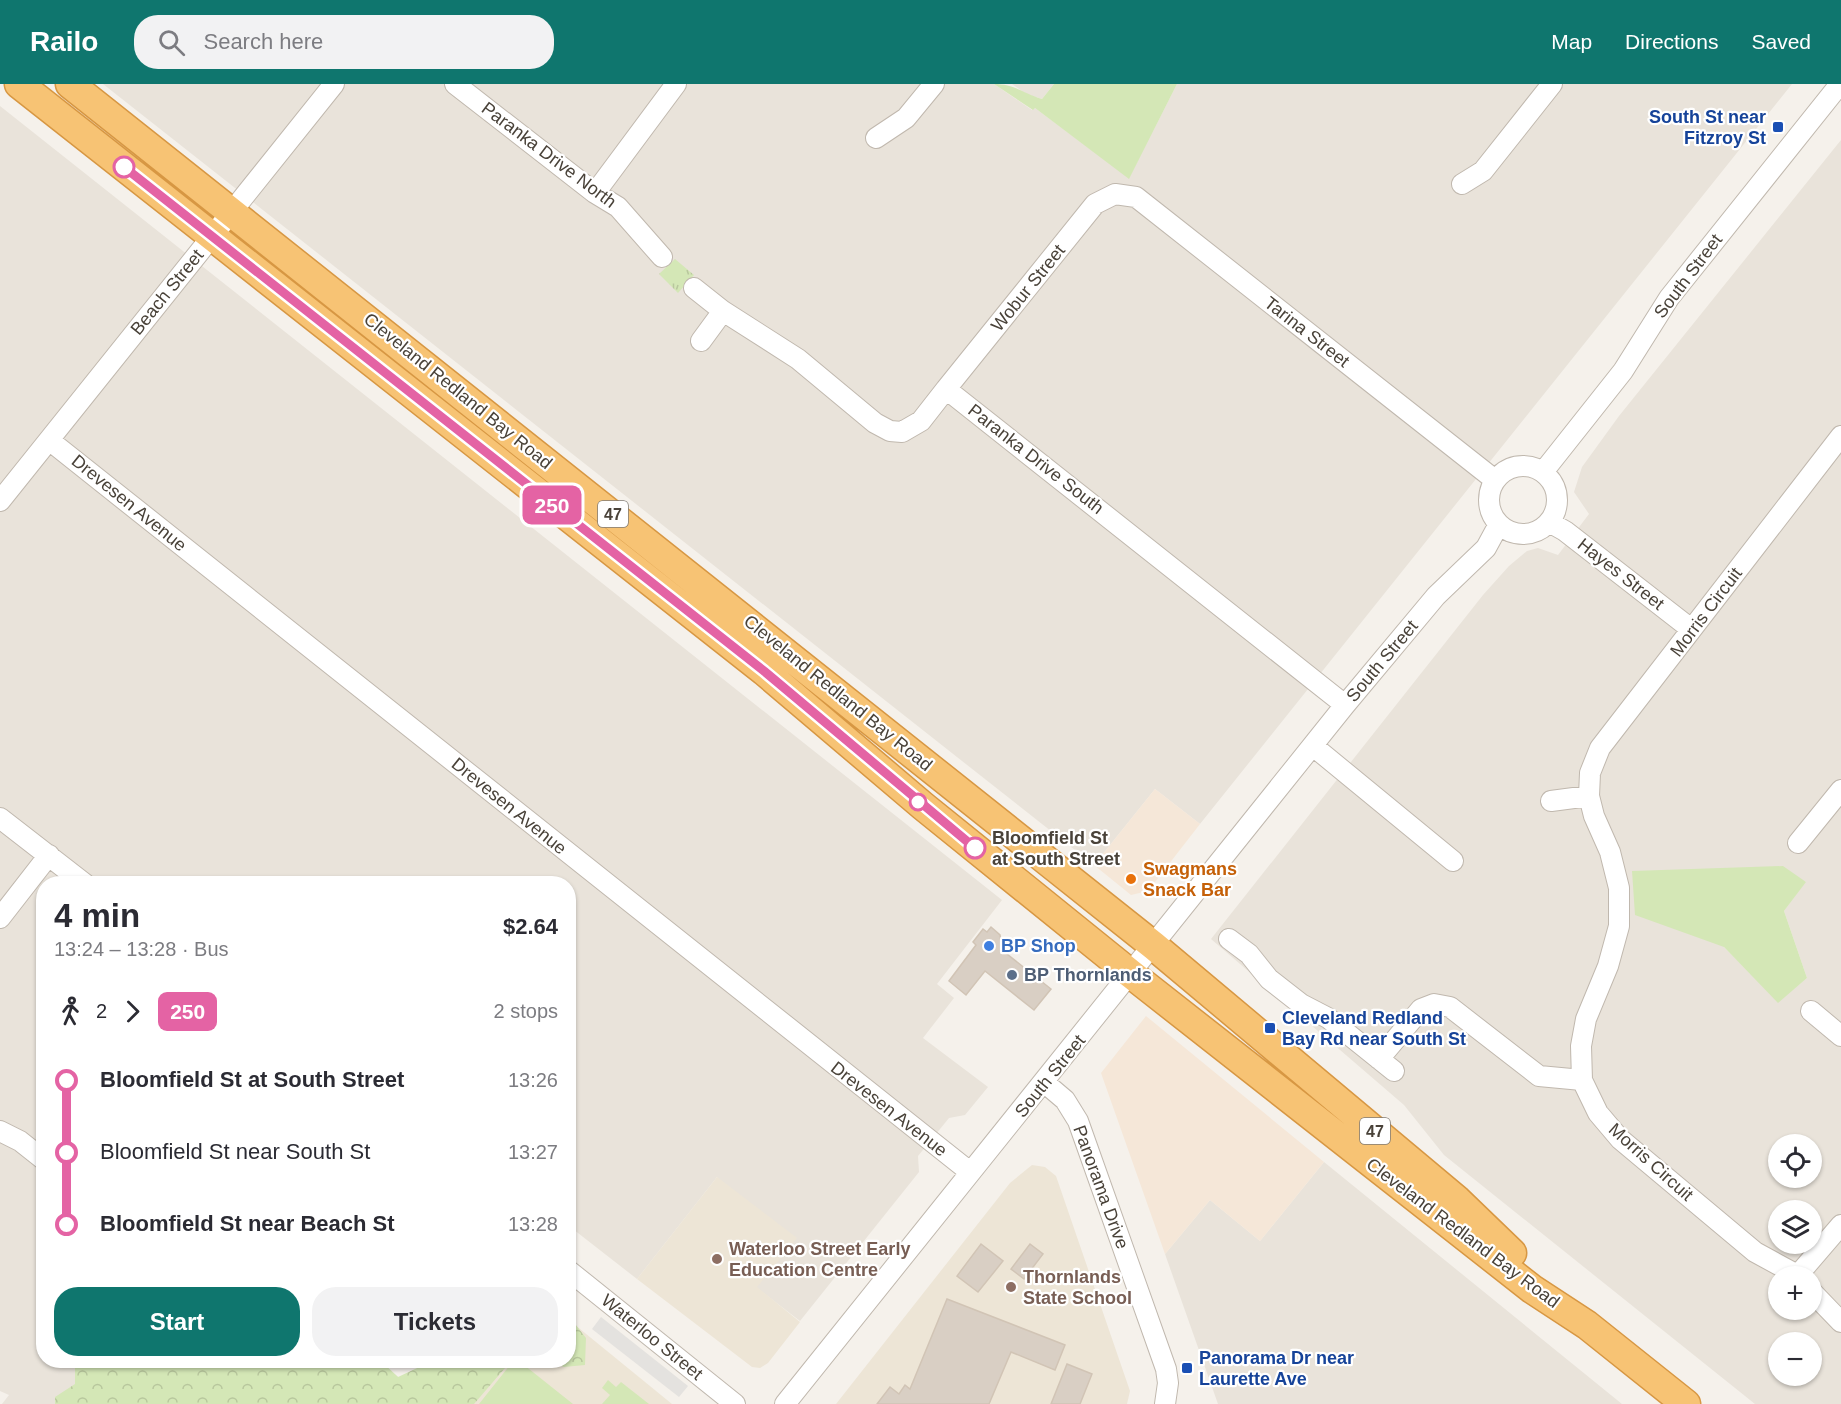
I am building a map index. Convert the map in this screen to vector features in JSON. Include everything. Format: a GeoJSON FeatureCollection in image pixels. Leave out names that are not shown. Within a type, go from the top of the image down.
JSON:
{"type":"FeatureCollection","features":[{"type":"Feature","properties":{"kind":"highway","name":"Cleveland Redland Bay Road"},"geometry":{"type":"LineString","coordinates":[[19,84],[764,671],[923,806],[1131,974],[1532,1289],[1587,1325]]}},
{"type":"Feature","properties":{"kind":"highway","name":"Cleveland Redland Bay Road"},"geometry":{"type":"LineString","coordinates":[[70,84],[1154,946],[1457,1200],[1587,1325],[1686,1404]]}},
{"type":"Feature","properties":{"kind":"street","name":"Beach Street"},"geometry":{"type":"LineString","coordinates":[[0,501],[334,84]]}},
{"type":"Feature","properties":{"kind":"street","name":"Paranka Drive North"},"geometry":{"type":"LineString","coordinates":[[455,84],[595,193],[618,207],[662,257]]}},
{"type":"Feature","properties":{"kind":"street"},"geometry":{"type":"LineString","coordinates":[[595,193],[676,84]]}},
{"type":"Feature","properties":{"kind":"street"},"geometry":{"type":"LineString","coordinates":[[876,138],[906,118],[934,84]]}},
{"type":"Feature","properties":{"kind":"street"},"geometry":{"type":"LineString","coordinates":[[1462,184],[1482,171],[1552,84]]}},
{"type":"Feature","properties":{"kind":"street","name":"South Street"},"geometry":{"type":"LineString","coordinates":[[1543,472],[1623,371],[1669,298],[1840,84]]}},
{"type":"Feature","properties":{"kind":"street","name":"Wobur Street"},"geometry":{"type":"LineString","coordinates":[[946,389],[1095,204],[1115,194]]}},
{"type":"Feature","properties":{"kind":"street","name":"Tarina Street"},"geometry":{"type":"LineString","coordinates":[[1115,194],[1136,197],[1495,480]]}},
{"type":"Feature","properties":{"kind":"street"},"geometry":{"type":"LineString","coordinates":[[694,288],[723,311],[798,359],[875,423],[890,432],[902,432],[921,420],[946,389]]}},
{"type":"Feature","properties":{"kind":"street"},"geometry":{"type":"LineString","coordinates":[[701,340],[723,311]]}},
{"type":"Feature","properties":{"kind":"street","name":"Paranka Drive South"},"geometry":{"type":"LineString","coordinates":[[946,389],[1345,705]]}},
{"type":"Feature","properties":{"kind":"street","name":"Morris Circuit"},"geometry":{"type":"LineString","coordinates":[[1781,1266],[1755,1252],[1620,1139],[1598,1113],[1582,1080],[1581,1046],[1586,1019],[1608,966],[1619,926],[1619,888],[1610,852],[1594,816],[1589,796],[1590,772],[1600,748],[1841,436]]}},
{"type":"Feature","properties":{"kind":"street","name":"Drevesen Avenue"},"geometry":{"type":"LineString","coordinates":[[49,440],[970,1172]]}},
{"type":"Feature","properties":{"kind":"street"},"geometry":{"type":"LineString","coordinates":[[1518,466],[1531,466],[1543,472],[1552,483],[1557,496],[1556,510],[1549,522],[1540,529],[1519,534],[1499,524],[1489,503],[1495,480],[1505,471],[1518,466]]}},
{"type":"Feature","properties":{"kind":"street","name":"Hayes Street"},"geometry":{"type":"LineString","coordinates":[[1549,522],[1565,531],[1691,630]]}},
{"type":"Feature","properties":{"kind":"street","name":"South Street"},"geometry":{"type":"LineString","coordinates":[[785,1404],[970,1172],[1045,1083],[1345,705],[1436,596],[1486,548],[1499,524]]}},
{"type":"Feature","properties":{"kind":"street"},"geometry":{"type":"LineString","coordinates":[[1312,746],[1453,861]]}},
{"type":"Feature","properties":{"kind":"street"},"geometry":{"type":"LineString","coordinates":[[1798,843],[1841,790]]}},
{"type":"Feature","properties":{"kind":"street"},"geometry":{"type":"LineString","coordinates":[[1551,801],[1589,796]]}},
{"type":"Feature","properties":{"kind":"street"},"geometry":{"type":"LineString","coordinates":[[0,818],[75,876]]}},
{"type":"Feature","properties":{"kind":"street"},"geometry":{"type":"LineString","coordinates":[[0,918],[49,855]]}},
{"type":"Feature","properties":{"kind":"street"},"geometry":{"type":"LineString","coordinates":[[1229,939],[1249,954],[1269,979],[1301,1004],[1328,1018],[1387,1065],[1421,1009],[1434,1004],[1450,1006],[1539,1076],[1582,1080]]}},
{"type":"Feature","properties":{"kind":"street"},"geometry":{"type":"LineString","coordinates":[[1811,1011],[1841,1035]]}},
{"type":"Feature","properties":{"kind":"street","name":"Panorama Drive"},"geometry":{"type":"LineString","coordinates":[[1045,1083],[1065,1100],[1078,1121],[1166,1369],[1168,1383],[1165,1404]]}},
{"type":"Feature","properties":{"kind":"street"},"geometry":{"type":"LineString","coordinates":[[0,1131],[20,1141],[36,1154]]}},
{"type":"Feature","properties":{"kind":"street"},"geometry":{"type":"LineString","coordinates":[[1807,1266],[1841,1225]]}},
{"type":"Feature","properties":{"kind":"street","name":"Waterloo Street"},"geometry":{"type":"LineString","coordinates":[[576,1276],[735,1404]]}},
{"type":"Feature","properties":{"kind":"street"},"geometry":{"type":"LineString","coordinates":[[1822,1302],[1841,1322]]}},
{"type":"Feature","properties":{"kind":"shaded area"},"geometry":{"type":"Polygon","coordinates":[[[103,84],[994,84],[1032,110],[1035,108],[1129,178],[1177,84],[1792,84],[1200,824],[1155,789],[1094,865],[103,84]]]}},
{"type":"Feature","properties":{"kind":"shaded area"},"geometry":{"type":"Polygon","coordinates":[[[1012,84],[1054,84],[1042,99],[1026,94],[1012,84]]]}},
{"type":"Feature","properties":{"kind":"shaded area"},"geometry":{"type":"Polygon","coordinates":[[[0,106],[1002,900],[937,984],[954,998],[923,1038],[988,1087],[965,1115],[949,1118],[918,1156],[919,1172],[800,1321],[757,1288],[717,1177],[637,1279],[576,1231],[576,876],[36,876],[36,1368],[387,1368],[433,1404],[2,1404],[9,1395],[0,1391],[0,106]]]}},
{"type":"Feature","properties":{"kind":"shaded area"},"geometry":{"type":"Polygon","coordinates":[[[1841,140],[1841,1404],[1755,1404],[1444,1155],[1404,1105],[1211,939],[1483,595],[1509,566],[1527,551],[1538,548],[1558,555],[1589,514],[1574,492],[1582,467],[1619,416],[1841,140]],[[1806,881],[1724,947],[1778,1002],[1807,978],[1784,911],[1806,881]]]}},
{"type":"Feature","properties":{"kind":"shaded area"},"geometry":{"type":"Polygon","coordinates":[[[1155,789],[1200,824],[1148,891],[1131,895],[1094,865],[1155,789]]]}},
{"type":"Feature","properties":{"kind":"shaded area"},"geometry":{"type":"Polygon","coordinates":[[[1146,1016],[1324,1162],[1260,1241],[1210,1200],[1165,1254],[1101,1073],[1146,1016]]]}},
{"type":"Feature","properties":{"kind":"shaded area"},"geometry":{"type":"Polygon","coordinates":[[[1324,1162],[1622,1404],[1218,1404],[1165,1254],[1210,1200],[1260,1241],[1324,1162]]]}},
{"type":"Feature","properties":{"kind":"shaded area","name":"Thornlands State School"},"geometry":{"type":"Polygon","coordinates":[[[1032,1165],[1045,1167],[1056,1176],[1130,1391],[1127,1404],[836,1404],[1010,1183],[1032,1165]]]}},
{"type":"Feature","properties":{"kind":"shaded area","name":"Waterloo Street Early Education Centre"},"geometry":{"type":"Polygon","coordinates":[[[717,1177],[797,1238],[757,1287],[800,1322],[768,1363],[760,1368],[752,1367],[637,1279],[717,1177]]]}},
{"type":"Feature","properties":{"kind":"shaded area"},"geometry":{"type":"Polygon","coordinates":[[[601,1317],[688,1386],[679,1397],[592,1329],[601,1317]]]}},
{"type":"Feature","properties":{"kind":"shaded area"},"geometry":{"type":"Polygon","coordinates":[[[576,1326],[672,1404],[445,1404],[473,1368],[576,1368],[576,1326]]]}},
{"type":"Feature","properties":{"kind":"green space"},"geometry":{"type":"Polygon","coordinates":[[[994,84],[1013,87],[1042,99],[1054,84],[1177,84],[1129,179],[1035,108],[1033,110],[994,84]]]}},
{"type":"Feature","properties":{"kind":"green space"},"geometry":{"type":"Polygon","coordinates":[[[675,259],[694,275],[678,293],[659,274],[675,259]]]}},
{"type":"Feature","properties":{"kind":"green space"},"geometry":{"type":"Polygon","coordinates":[[[1783,866],[1806,882],[1784,911],[1807,978],[1778,1003],[1724,947],[1635,915],[1632,871],[1783,866]]]}},
{"type":"Feature","properties":{"kind":"green space"},"geometry":{"type":"Polygon","coordinates":[[[576,1325],[586,1338],[585,1365],[576,1366],[576,1325]]]}},
{"type":"Feature","properties":{"kind":"green space"},"geometry":{"type":"Polygon","coordinates":[[[75,1368],[388,1368],[398,1377],[417,1368],[505,1368],[474,1404],[55,1404],[55,1397],[75,1384],[75,1368]]]}},
{"type":"Feature","properties":{"kind":"green space"},"geometry":{"type":"Polygon","coordinates":[[[508,1368],[528,1368],[573,1404],[479,1404],[508,1368]]]}},
{"type":"Feature","properties":{"kind":"green space"},"geometry":{"type":"Polygon","coordinates":[[[608,1380],[616,1387],[621,1382],[649,1404],[602,1404],[610,1395],[602,1388],[608,1380]]]}},
{"type":"Feature","properties":{"kind":"building"},"geometry":{"type":"Polygon","coordinates":[[[991,927],[1000,935],[1002,950],[1051,989],[1034,1010],[985,971],[966,995],[949,981],[976,945],[973,942],[983,929],[987,932],[991,927]]]}},
{"type":"Feature","properties":{"kind":"building"},"geometry":{"type":"Polygon","coordinates":[[[981,1244],[1003,1261],[978,1292],[957,1276],[981,1244]]]}},
{"type":"Feature","properties":{"kind":"building"},"geometry":{"type":"Polygon","coordinates":[[[1030,1244],[1043,1254],[1024,1279],[1011,1269],[1030,1244]]]}},
{"type":"Feature","properties":{"kind":"building"},"geometry":{"type":"Polygon","coordinates":[[[947,1299],[1065,1345],[1055,1370],[1011,1352],[989,1404],[877,1404],[890,1387],[899,1394],[905,1385],[910,1389],[947,1299]]]}},
{"type":"Feature","properties":{"kind":"building"},"geometry":{"type":"Polygon","coordinates":[[[1067,1364],[1092,1374],[1080,1404],[1051,1404],[1067,1364]]]}},
{"type":"Feature","properties":{"kind":"bus line","name":"250"},"geometry":{"type":"LineString","coordinates":[[124,167],[764,671],[975,848]]}},
{"type":"Feature","properties":{"kind":"place","name":"South St near Fitzroy St"},"geometry":{"type":"Point","coordinates":[1778,127]}},
{"type":"Feature","properties":{"kind":"place","name":"Bloomfield St at South Street"},"geometry":{"type":"Point","coordinates":[975,848]}},
{"type":"Feature","properties":{"kind":"place","name":"Swagmans Snack Bar"},"geometry":{"type":"Point","coordinates":[1131,879]}},
{"type":"Feature","properties":{"kind":"place","name":"BP Shop"},"geometry":{"type":"Point","coordinates":[989,946]}},
{"type":"Feature","properties":{"kind":"place","name":"BP Thornlands"},"geometry":{"type":"Point","coordinates":[1012,975]}},
{"type":"Feature","properties":{"kind":"place","name":"Cleveland Redland Bay Rd near South St"},"geometry":{"type":"Point","coordinates":[1270,1028]}},
{"type":"Feature","properties":{"kind":"place","name":"Waterloo Street Early Education Centre"},"geometry":{"type":"Point","coordinates":[717,1259]}},
{"type":"Feature","properties":{"kind":"place","name":"Thornlands State School"},"geometry":{"type":"Point","coordinates":[1011,1287]}},
{"type":"Feature","properties":{"kind":"place","name":"Panorama Dr near Laurette Ave"},"geometry":{"type":"Point","coordinates":[1187,1368]}}]}
